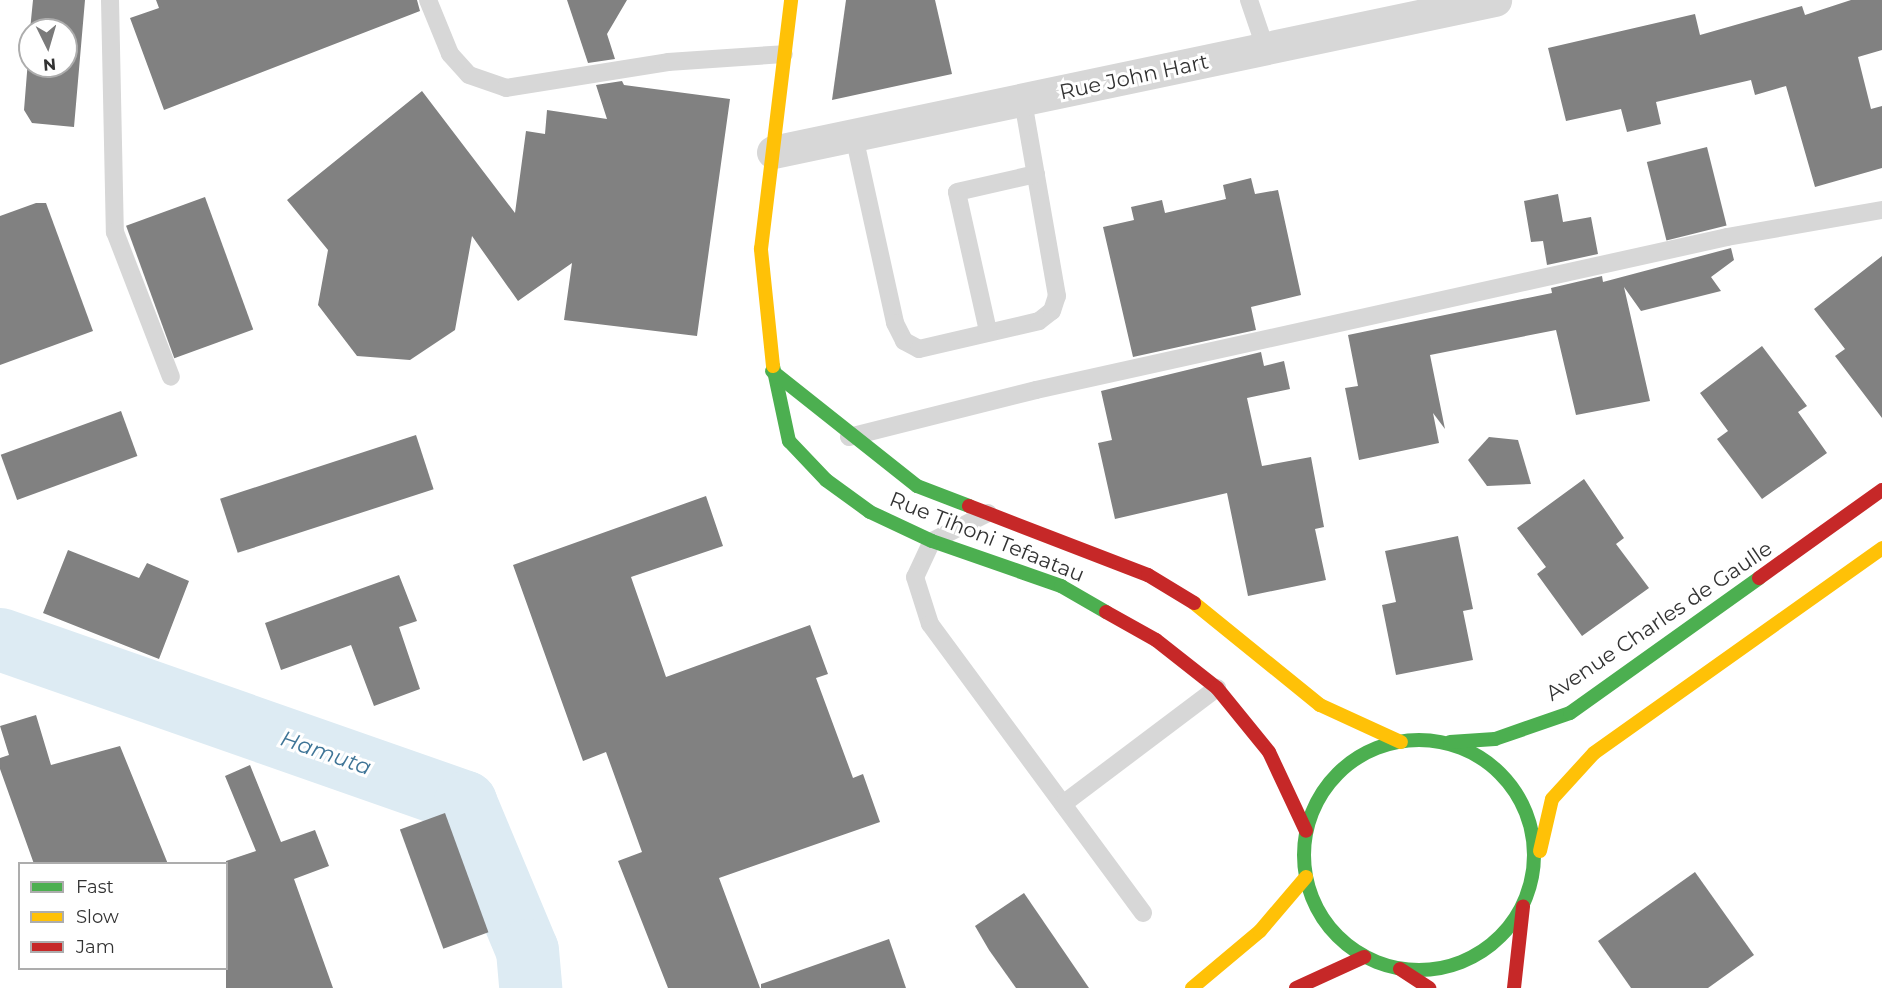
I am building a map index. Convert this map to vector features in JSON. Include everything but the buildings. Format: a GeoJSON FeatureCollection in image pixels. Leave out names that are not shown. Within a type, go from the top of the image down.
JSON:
{"type":"FeatureCollection","features":[{"type":"Feature","properties":{"kind":"main road","name":"Rue Tihoni Tefaatau"},"geometry":{"type":"LineString","coordinates":[[791,0],[761,249],[772,371],[789,441],[826,480],[870,512],[932,541],[1061,586],[1156,640],[1217,688],[1269,752],[1306,831]]}},
{"type":"Feature","properties":{"kind":"main road","name":"Rue Tihoni Tefaatau"},"geometry":{"type":"LineString","coordinates":[[772,371],[849,437],[918,486],[1148,575],[1200,606],[1320,705],[1401,742]]}},
{"type":"Feature","properties":{"kind":"main road","name":"Avenue Charles de Gaulle"},"geometry":{"type":"LineString","coordinates":[[1401,742],[1495,739],[1570,712],[1882,490]]}},
{"type":"Feature","properties":{"kind":"main road"},"geometry":{"type":"LineString","coordinates":[[1401,742],[1368,752],[1340,771],[1319,799],[1306,831],[1306,878],[1320,915],[1364,957],[1400,969],[1425,971],[1472,958],[1509,928],[1523,906],[1533,879],[1552,799],[1564,780],[1882,548]]}},
{"type":"Feature","properties":{"kind":"main road"},"geometry":{"type":"LineString","coordinates":[[1442,742],[1484,759],[1516,792],[1533,833],[1533,879]]}},
{"type":"Feature","properties":{"kind":"main road"},"geometry":{"type":"LineString","coordinates":[[1192,988],[1260,931],[1306,878]]}},
{"type":"Feature","properties":{"kind":"main road"},"geometry":{"type":"LineString","coordinates":[[1514,988],[1523,906]]}},
{"type":"Feature","properties":{"kind":"main road"},"geometry":{"type":"LineString","coordinates":[[1296,988],[1364,957]]}},
{"type":"Feature","properties":{"kind":"main road"},"geometry":{"type":"LineString","coordinates":[[1400,969],[1429,988]]}},
{"type":"Feature","properties":{"kind":"street","name":"Rue John Hart"},"geometry":{"type":"LineString","coordinates":[[772,152],[1266,50],[1494,0]]}},
{"type":"Feature","properties":{"kind":"lane"},"geometry":{"type":"LineString","coordinates":[[110,0],[116,232],[171,377]]}},
{"type":"Feature","properties":{"kind":"lane"},"geometry":{"type":"LineString","coordinates":[[428,0],[450,54],[469,75],[506,88],[668,62],[784,54]]}},
{"type":"Feature","properties":{"kind":"lane"},"geometry":{"type":"LineString","coordinates":[[1249,0],[1266,50]]}},
{"type":"Feature","properties":{"kind":"lane"},"geometry":{"type":"LineString","coordinates":[[854,136],[895,322],[904,341],[919,349],[1039,321],[1052,311],[1057,296],[1023,101]]}},
{"type":"Feature","properties":{"kind":"lane"},"geometry":{"type":"LineString","coordinates":[[988,332],[957,192],[1036,174]]}},
{"type":"Feature","properties":{"kind":"lane"},"geometry":{"type":"LineString","coordinates":[[849,437],[1036,390],[1727,237],[1882,210]]}},
{"type":"Feature","properties":{"kind":"lane"},"geometry":{"type":"LineString","coordinates":[[990,513],[932,541],[915,577],[930,624],[1143,913]]}},
{"type":"Feature","properties":{"kind":"lane"},"geometry":{"type":"LineString","coordinates":[[1063,804],[1217,688]]}},
{"type":"Feature","properties":{"kind":"waterway","name":"Hamuta"},"geometry":{"type":"LineString","coordinates":[[0,639],[465,802],[527,950],[530,988]]}},
{"type":"Feature","properties":{"kind":"traffic: fast"},"geometry":{"type":"LineString","coordinates":[[773,366],[789,441],[826,480],[870,512],[932,541],[1061,586],[1106,612]]}},
{"type":"Feature","properties":{"kind":"traffic: fast"},"geometry":{"type":"LineString","coordinates":[[772,371],[917,486],[969,506]]}},
{"type":"Feature","properties":{"kind":"traffic: fast"},"geometry":{"type":"LineString","coordinates":[[1450,742],[1495,739],[1570,713],[1759,578]]}},
{"type":"Feature","properties":{"kind":"traffic: fast"},"geometry":{"type":"LineString","coordinates":[[1408,740],[1430,740],[1473,753],[1492,766],[1508,782],[1521,801],[1529,822],[1534,855],[1532,877],[1521,909],[1508,928],[1492,944],[1473,957],[1452,965],[1430,970],[1408,970],[1365,957],[1346,944],[1330,928],[1317,909],[1309,888],[1304,866],[1304,844],[1317,801],[1330,782],[1346,766],[1365,753],[1386,745],[1408,740]]}},
{"type":"Feature","properties":{"kind":"traffic: slow"},"geometry":{"type":"LineString","coordinates":[[773,366],[761,249],[791,0]]}},
{"type":"Feature","properties":{"kind":"traffic: slow"},"geometry":{"type":"LineString","coordinates":[[1540,851],[1552,799],[1594,753],[1882,548]]}},
{"type":"Feature","properties":{"kind":"traffic: slow"},"geometry":{"type":"LineString","coordinates":[[1194,603],[1320,705],[1401,742]]}},
{"type":"Feature","properties":{"kind":"traffic: slow"},"geometry":{"type":"LineString","coordinates":[[1192,988],[1260,931],[1306,877]]}},
{"type":"Feature","properties":{"kind":"traffic: jam"},"geometry":{"type":"LineString","coordinates":[[1759,578],[1882,490]]}},
{"type":"Feature","properties":{"kind":"traffic: jam"},"geometry":{"type":"LineString","coordinates":[[969,506],[1148,575],[1194,603]]}},
{"type":"Feature","properties":{"kind":"traffic: jam"},"geometry":{"type":"LineString","coordinates":[[1106,612],[1156,640],[1217,688],[1269,752],[1306,831]]}},
{"type":"Feature","properties":{"kind":"traffic: jam"},"geometry":{"type":"LineString","coordinates":[[1514,988],[1523,906]]}},
{"type":"Feature","properties":{"kind":"traffic: jam"},"geometry":{"type":"LineString","coordinates":[[1296,988],[1364,957]]}},
{"type":"Feature","properties":{"kind":"traffic: jam"},"geometry":{"type":"LineString","coordinates":[[1400,969],[1429,988]]}}]}
